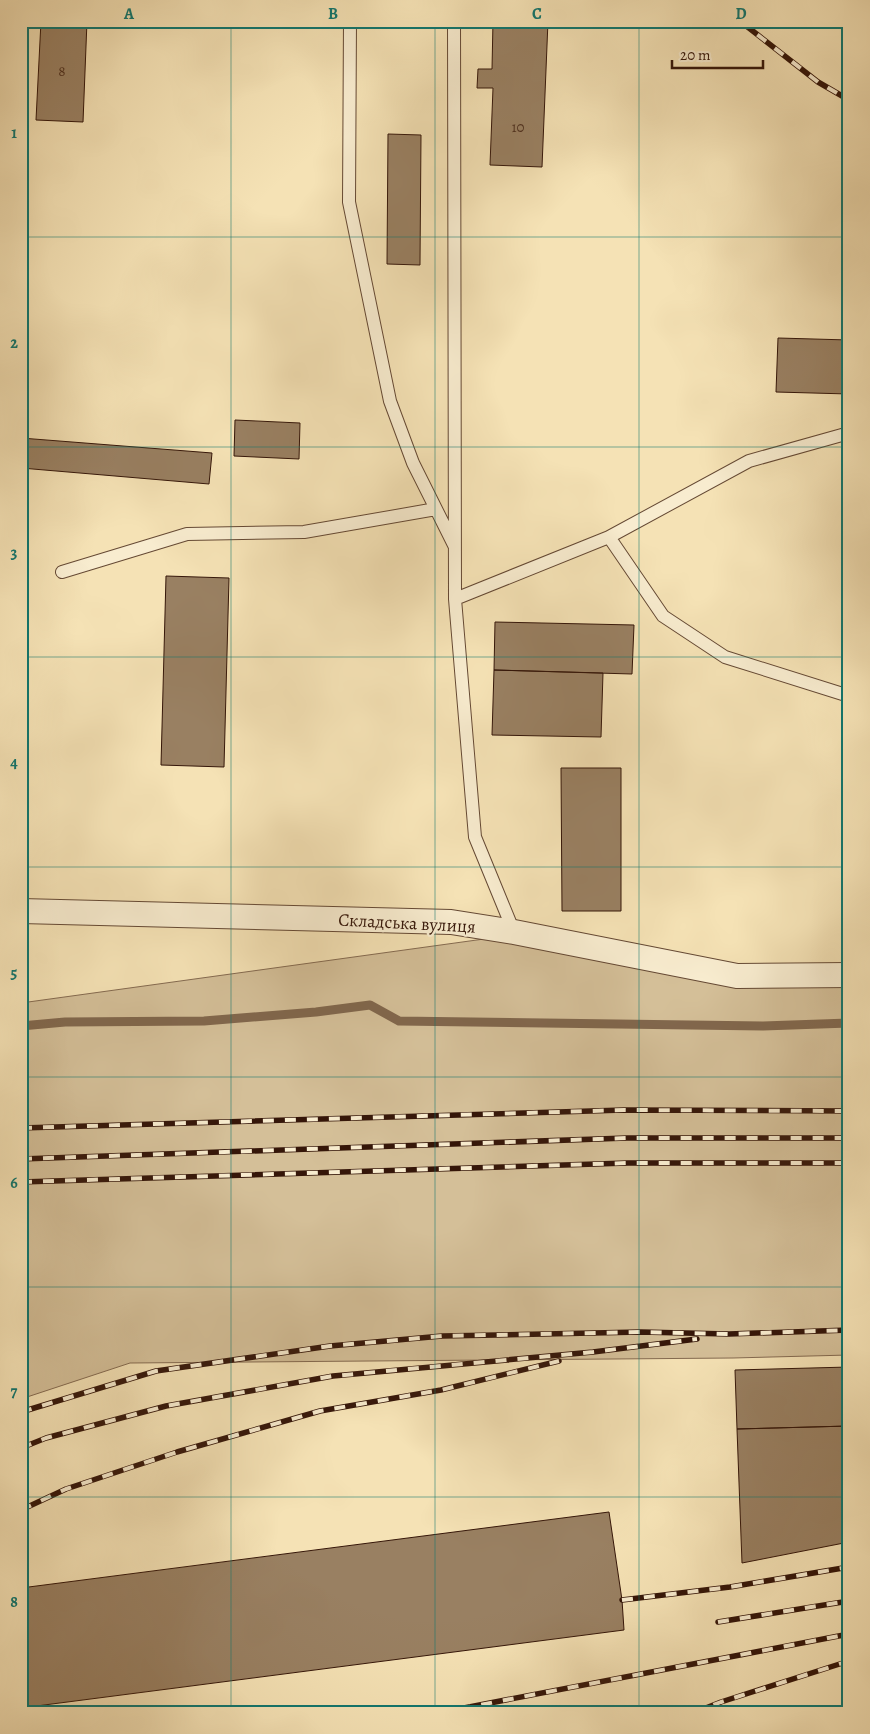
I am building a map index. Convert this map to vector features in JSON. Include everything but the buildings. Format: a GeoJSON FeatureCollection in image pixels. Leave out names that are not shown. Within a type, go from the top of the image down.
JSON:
{"type":"FeatureCollection","features":[{"type":"Feature","properties":{"kind":"street","name":"Складська вулиця"},"geometry":{"type":"LineString","coordinates":[[21,912],[451,922],[514,932],[738,976],[849,975]]}},
{"type":"Feature","properties":{"kind":"lane"},"geometry":{"type":"LineString","coordinates":[[350,21],[349,202],[390,401],[413,463],[455,547]]}},
{"type":"Feature","properties":{"kind":"lane"},"geometry":{"type":"LineString","coordinates":[[454,21],[455,599],[475,837],[514,932]]}},
{"type":"Feature","properties":{"kind":"lane"},"geometry":{"type":"LineString","coordinates":[[455,599],[609,537],[749,461],[849,433]]}},
{"type":"Feature","properties":{"kind":"lane"},"geometry":{"type":"LineString","coordinates":[[62,572],[187,534],[304,532],[436,509]]}},
{"type":"Feature","properties":{"kind":"lane"},"geometry":{"type":"LineString","coordinates":[[609,537],[663,616],[725,657],[849,696]]}},
{"type":"Feature","properties":{"kind":"shaded area"},"geometry":{"type":"Polygon","coordinates":[[[513,935],[849,981],[849,1355],[733,1358],[130,1363],[21,1399],[21,1003],[513,935]]]}},
{"type":"Feature","properties":{"kind":"waterway"},"geometry":{"type":"LineString","coordinates":[[21,1026],[65,1022],[204,1021],[316,1012],[370,1005],[399,1021],[763,1026],[849,1023]]}},
{"type":"Feature","properties":{"kind":"railway"},"geometry":{"type":"LineString","coordinates":[[740,21],[818,82],[849,100]]}},
{"type":"Feature","properties":{"kind":"railway"},"geometry":{"type":"LineString","coordinates":[[21,1128],[624,1110],[849,1111]]}},
{"type":"Feature","properties":{"kind":"railway"},"geometry":{"type":"LineString","coordinates":[[21,1159],[627,1138],[849,1138]]}},
{"type":"Feature","properties":{"kind":"railway"},"geometry":{"type":"LineString","coordinates":[[21,1182],[628,1163],[849,1163]]}},
{"type":"Feature","properties":{"kind":"railway"},"geometry":{"type":"LineString","coordinates":[[21,1412],[156,1371],[330,1346],[442,1336],[641,1332],[729,1334],[849,1330]]}},
{"type":"Feature","properties":{"kind":"railway"},"geometry":{"type":"LineString","coordinates":[[21,1448],[46,1438],[166,1406],[333,1376],[593,1352],[697,1339]]}},
{"type":"Feature","properties":{"kind":"railway"},"geometry":{"type":"LineString","coordinates":[[21,1510],[66,1489],[177,1452],[320,1411],[441,1390],[559,1361]]}},
{"type":"Feature","properties":{"kind":"railway"},"geometry":{"type":"LineString","coordinates":[[622,1600],[730,1587],[849,1567]]}},
{"type":"Feature","properties":{"kind":"railway"},"geometry":{"type":"LineString","coordinates":[[718,1622],[849,1601]]}},
{"type":"Feature","properties":{"kind":"railway"},"geometry":{"type":"LineString","coordinates":[[438,1713],[849,1634]]}},
{"type":"Feature","properties":{"kind":"railway"},"geometry":{"type":"LineString","coordinates":[[693,1713],[721,1702],[849,1661]]}}]}
